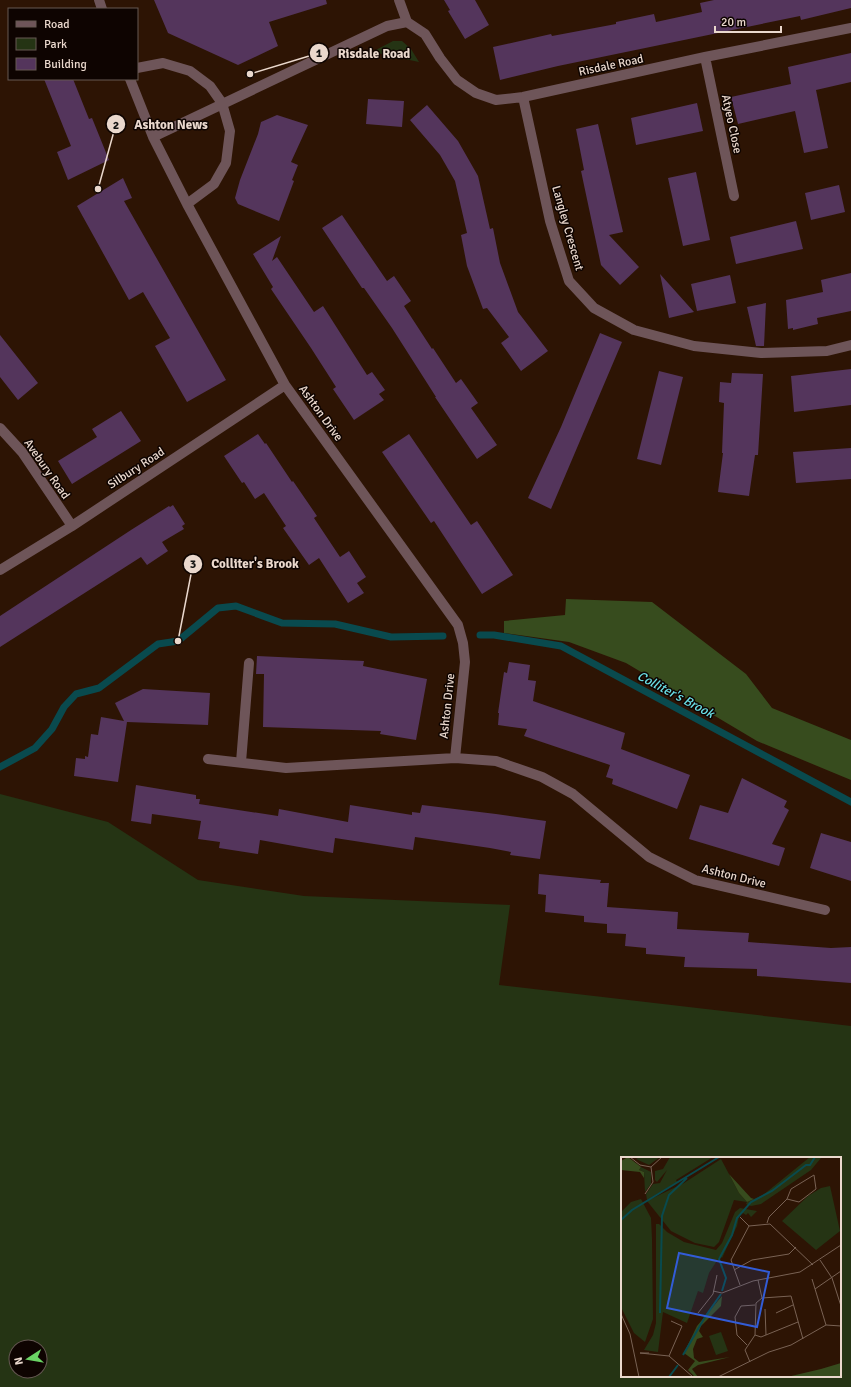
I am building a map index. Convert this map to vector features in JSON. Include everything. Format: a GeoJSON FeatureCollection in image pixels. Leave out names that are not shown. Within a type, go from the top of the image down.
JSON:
{"type":"FeatureCollection","features":[{"type":"Feature","properties":{"kind":"street"},"geometry":{"type":"LineString","coordinates":[[153,137],[387,26],[407,22],[399,0]]}},
{"type":"Feature","properties":{"kind":"street","name":"Risdale Road"},"geometry":{"type":"LineString","coordinates":[[407,22],[425,34],[440,58],[457,80],[476,93],[496,100],[523,98],[704,57],[851,28]]}},
{"type":"Feature","properties":{"kind":"street","name":"Atyeo Close"},"geometry":{"type":"LineString","coordinates":[[704,57],[734,196]]}},
{"type":"Feature","properties":{"kind":"street"},"geometry":{"type":"LineString","coordinates":[[138,68],[163,64],[190,71],[210,86],[222,103],[230,131],[226,163],[214,184],[187,204]]}},
{"type":"Feature","properties":{"kind":"street","name":"Ashton Drive"},"geometry":{"type":"LineString","coordinates":[[130,80],[153,137],[187,204],[285,385],[458,625],[463,643],[465,662],[455,758]]}},
{"type":"Feature","properties":{"kind":"street","name":"Langley Crescent"},"geometry":{"type":"LineString","coordinates":[[523,98],[550,221],[569,281],[594,308],[634,330],[694,346],[761,353],[827,351],[851,344]]}},
{"type":"Feature","properties":{"kind":"street","name":"Silbury Road"},"geometry":{"type":"LineString","coordinates":[[0,570],[72,526],[285,385]]}},
{"type":"Feature","properties":{"kind":"street","name":"Avebury Road"},"geometry":{"type":"LineString","coordinates":[[0,428],[22,452],[72,526]]}},
{"type":"Feature","properties":{"kind":"street"},"geometry":{"type":"LineString","coordinates":[[241,762],[249,663]]}},
{"type":"Feature","properties":{"kind":"street","name":"Ashton Drive"},"geometry":{"type":"LineString","coordinates":[[208,759],[286,768],[455,758],[496,761],[542,777],[572,794],[649,857],[695,880],[825,910]]}},
{"type":"Feature","properties":{"kind":"green space"},"geometry":{"type":"Polygon","coordinates":[[[393,41],[402,41],[411,49],[419,62],[372,52],[393,41]]]}},
{"type":"Feature","properties":{"kind":"green space"},"geometry":{"type":"Polygon","coordinates":[[[566,599],[652,602],[746,674],[772,708],[851,740],[851,780],[757,741],[626,663],[569,642],[504,633],[504,621],[565,615],[566,599]]]}},
{"type":"Feature","properties":{"kind":"green space"},"geometry":{"type":"Polygon","coordinates":[[[0,794],[108,822],[198,880],[304,896],[510,905],[499,985],[851,1026],[851,1387],[0,1387],[0,794]]]}},
{"type":"Feature","properties":{"kind":"building"},"geometry":{"type":"Polygon","coordinates":[[[154,0],[326,0],[327,4],[269,22],[278,46],[238,65],[168,33],[154,0]]]}},
{"type":"Feature","properties":{"kind":"building"},"geometry":{"type":"Polygon","coordinates":[[[444,0],[475,0],[489,25],[465,39],[448,11],[450,10],[444,0]]]}},
{"type":"Feature","properties":{"kind":"building"},"geometry":{"type":"Polygon","coordinates":[[[714,0],[851,0],[851,8],[801,20],[800,16],[558,66],[500,80],[493,47],[551,34],[552,36],[616,24],[616,22],[654,14],[656,22],[702,12],[700,3],[714,0]]]}},
{"type":"Feature","properties":{"kind":"building"},"geometry":{"type":"Polygon","coordinates":[[[851,53],[851,82],[816,90],[828,148],[804,153],[795,111],[738,124],[731,97],[791,84],[788,67],[851,53]]]}},
{"type":"Feature","properties":{"kind":"building"},"geometry":{"type":"Polygon","coordinates":[[[44,80],[73,80],[89,119],[92,118],[109,160],[68,180],[57,152],[71,146],[44,80]]]}},
{"type":"Feature","properties":{"kind":"building"},"geometry":{"type":"Polygon","coordinates":[[[368,99],[404,101],[402,127],[366,124],[368,99]]]}},
{"type":"Feature","properties":{"kind":"building"},"geometry":{"type":"Polygon","coordinates":[[[697,103],[703,131],[636,145],[631,118],[697,103]]]}},
{"type":"Feature","properties":{"kind":"building"},"geometry":{"type":"Polygon","coordinates":[[[427,105],[458,141],[478,176],[490,229],[493,228],[500,263],[518,312],[548,351],[521,371],[501,343],[509,337],[487,308],[483,309],[467,266],[461,235],[467,233],[455,181],[440,155],[410,120],[427,105]]]}},
{"type":"Feature","properties":{"kind":"building"},"geometry":{"type":"Polygon","coordinates":[[[277,115],[308,125],[291,162],[298,165],[292,180],[294,181],[279,221],[238,204],[235,198],[261,122],[277,115]]]}},
{"type":"Feature","properties":{"kind":"building"},"geometry":{"type":"Polygon","coordinates":[[[598,124],[623,232],[609,235],[639,267],[620,285],[601,265],[581,171],[584,170],[576,129],[598,124]]]}},
{"type":"Feature","properties":{"kind":"building"},"geometry":{"type":"Polygon","coordinates":[[[696,172],[710,240],[683,246],[668,178],[696,172]]]}},
{"type":"Feature","properties":{"kind":"building"},"geometry":{"type":"Polygon","coordinates":[[[123,178],[132,198],[124,201],[226,380],[187,402],[155,346],[170,338],[143,292],[129,300],[77,206],[123,178]]]}},
{"type":"Feature","properties":{"kind":"building"},"geometry":{"type":"Polygon","coordinates":[[[839,185],[845,212],[811,220],[805,193],[839,185]]]}},
{"type":"Feature","properties":{"kind":"building"},"geometry":{"type":"Polygon","coordinates":[[[342,215],[387,281],[394,276],[411,301],[404,306],[432,349],[433,348],[456,383],[461,379],[478,403],[471,408],[497,445],[477,459],[435,397],[392,328],[364,288],[362,288],[322,228],[342,215]]]}},
{"type":"Feature","properties":{"kind":"building"},"geometry":{"type":"Polygon","coordinates":[[[796,221],[803,249],[736,264],[730,237],[796,221]]]}},
{"type":"Feature","properties":{"kind":"building"},"geometry":{"type":"Polygon","coordinates":[[[281,236],[272,261],[277,257],[314,312],[323,306],[367,375],[372,372],[385,390],[379,394],[384,400],[354,420],[333,389],[336,387],[271,289],[273,287],[253,254],[281,236]]]}},
{"type":"Feature","properties":{"kind":"building"},"geometry":{"type":"Polygon","coordinates":[[[851,273],[851,311],[817,318],[818,324],[793,330],[793,328],[788,329],[786,300],[823,292],[821,280],[851,273]]]}},
{"type":"Feature","properties":{"kind":"building"},"geometry":{"type":"Polygon","coordinates":[[[660,274],[694,312],[669,318],[660,274]]]}},
{"type":"Feature","properties":{"kind":"building"},"geometry":{"type":"Polygon","coordinates":[[[730,275],[736,303],[697,311],[691,284],[730,275]]]}},
{"type":"Feature","properties":{"kind":"building"},"geometry":{"type":"Polygon","coordinates":[[[766,303],[764,346],[756,346],[747,307],[766,303]]]}},
{"type":"Feature","properties":{"kind":"building"},"geometry":{"type":"Polygon","coordinates":[[[600,333],[622,342],[551,509],[528,498],[561,427],[600,333]]]}},
{"type":"Feature","properties":{"kind":"building"},"geometry":{"type":"Polygon","coordinates":[[[0,335],[38,383],[18,400],[0,377],[0,335]]]}},
{"type":"Feature","properties":{"kind":"building"},"geometry":{"type":"Polygon","coordinates":[[[851,369],[851,405],[794,412],[791,376],[851,369]]]}},
{"type":"Feature","properties":{"kind":"building"},"geometry":{"type":"Polygon","coordinates":[[[659,371],[683,377],[661,465],[637,459],[659,371]]]}},
{"type":"Feature","properties":{"kind":"building"},"geometry":{"type":"Polygon","coordinates":[[[732,373],[763,374],[758,455],[755,455],[749,496],[718,492],[723,453],[724,403],[719,402],[720,382],[731,383],[732,373]]]}},
{"type":"Feature","properties":{"kind":"building"},"geometry":{"type":"Polygon","coordinates":[[[121,411],[141,441],[72,484],[58,461],[97,437],[92,429],[121,411]]]}},
{"type":"Feature","properties":{"kind":"building"},"geometry":{"type":"Polygon","coordinates":[[[258,434],[265,444],[266,443],[317,516],[314,518],[340,557],[349,551],[366,577],[357,583],[364,593],[348,603],[319,558],[309,565],[283,528],[286,526],[264,493],[255,499],[224,456],[258,434]]]}},
{"type":"Feature","properties":{"kind":"building"},"geometry":{"type":"Polygon","coordinates":[[[409,434],[471,525],[477,521],[513,575],[482,594],[434,521],[431,523],[382,452],[409,434]]]}},
{"type":"Feature","properties":{"kind":"building"},"geometry":{"type":"Polygon","coordinates":[[[851,448],[851,479],[796,483],[793,452],[851,448]]]}},
{"type":"Feature","properties":{"kind":"building"},"geometry":{"type":"Polygon","coordinates":[[[173,505],[185,524],[182,526],[184,529],[162,542],[168,551],[147,565],[141,557],[0,647],[0,616],[131,530],[173,505]]]}},
{"type":"Feature","properties":{"kind":"building"},"geometry":{"type":"Polygon","coordinates":[[[257,656],[364,661],[363,666],[427,679],[416,740],[380,734],[381,731],[263,727],[264,674],[256,674],[257,656]]]}},
{"type":"Feature","properties":{"kind":"building"},"geometry":{"type":"Polygon","coordinates":[[[509,662],[530,665],[528,680],[536,681],[533,701],[625,733],[621,749],[690,775],[677,809],[612,784],[613,779],[606,777],[610,765],[524,736],[527,729],[498,725],[498,713],[504,672],[507,673],[509,662]]]}},
{"type":"Feature","properties":{"kind":"building"},"geometry":{"type":"Polygon","coordinates":[[[143,689],[210,693],[208,725],[127,722],[118,782],[74,776],[76,758],[85,759],[85,756],[88,757],[91,734],[98,735],[101,717],[124,721],[115,703],[143,689]]]}},
{"type":"Feature","properties":{"kind":"building"},"geometry":{"type":"Polygon","coordinates":[[[742,778],[787,801],[784,807],[789,810],[772,844],[785,848],[779,866],[689,839],[700,805],[728,813],[742,778]]]}},
{"type":"Feature","properties":{"kind":"building"},"geometry":{"type":"Polygon","coordinates":[[[136,785],[196,795],[196,799],[200,799],[199,804],[278,816],[279,809],[348,822],[350,805],[412,815],[412,812],[420,813],[422,805],[546,821],[540,859],[510,855],[511,852],[490,848],[415,837],[413,850],[335,838],[333,853],[260,840],[258,854],[219,848],[220,842],[198,839],[201,821],[152,814],[151,824],[131,821],[136,785]]]}},
{"type":"Feature","properties":{"kind":"building"},"geometry":{"type":"Polygon","coordinates":[[[821,833],[851,842],[851,881],[810,868],[821,833]]]}},
{"type":"Feature","properties":{"kind":"building"},"geometry":{"type":"Polygon","coordinates":[[[539,874],[601,880],[600,883],[609,883],[607,907],[678,912],[677,929],[749,933],[748,942],[831,948],[851,947],[851,983],[757,976],[757,969],[684,967],[685,957],[646,954],[646,948],[625,946],[626,934],[607,933],[607,924],[584,922],[584,916],[545,912],[546,895],[538,894],[539,874]]]}},
{"type":"Feature","properties":{"kind":"waterway","name":"Colliter's Brook"},"geometry":{"type":"LineString","coordinates":[[0,767],[35,748],[52,729],[64,707],[76,694],[99,688],[158,644],[178,641],[218,608],[236,606],[282,623],[335,624],[391,637],[443,636]]}},
{"type":"Feature","properties":{"kind":"waterway","name":"Colliter's Brook"},"geometry":{"type":"LineString","coordinates":[[480,635],[494,635],[561,646],[851,802]]}},
{"type":"Feature","properties":{"kind":"place","name":"Risdale Road"},"geometry":{"type":"Point","coordinates":[250,74]}},
{"type":"Feature","properties":{"kind":"place","name":"Ashton News"},"geometry":{"type":"Point","coordinates":[98,189]}},
{"type":"Feature","properties":{"kind":"place","name":"Colliter's Brook"},"geometry":{"type":"Point","coordinates":[178,641]}}]}
